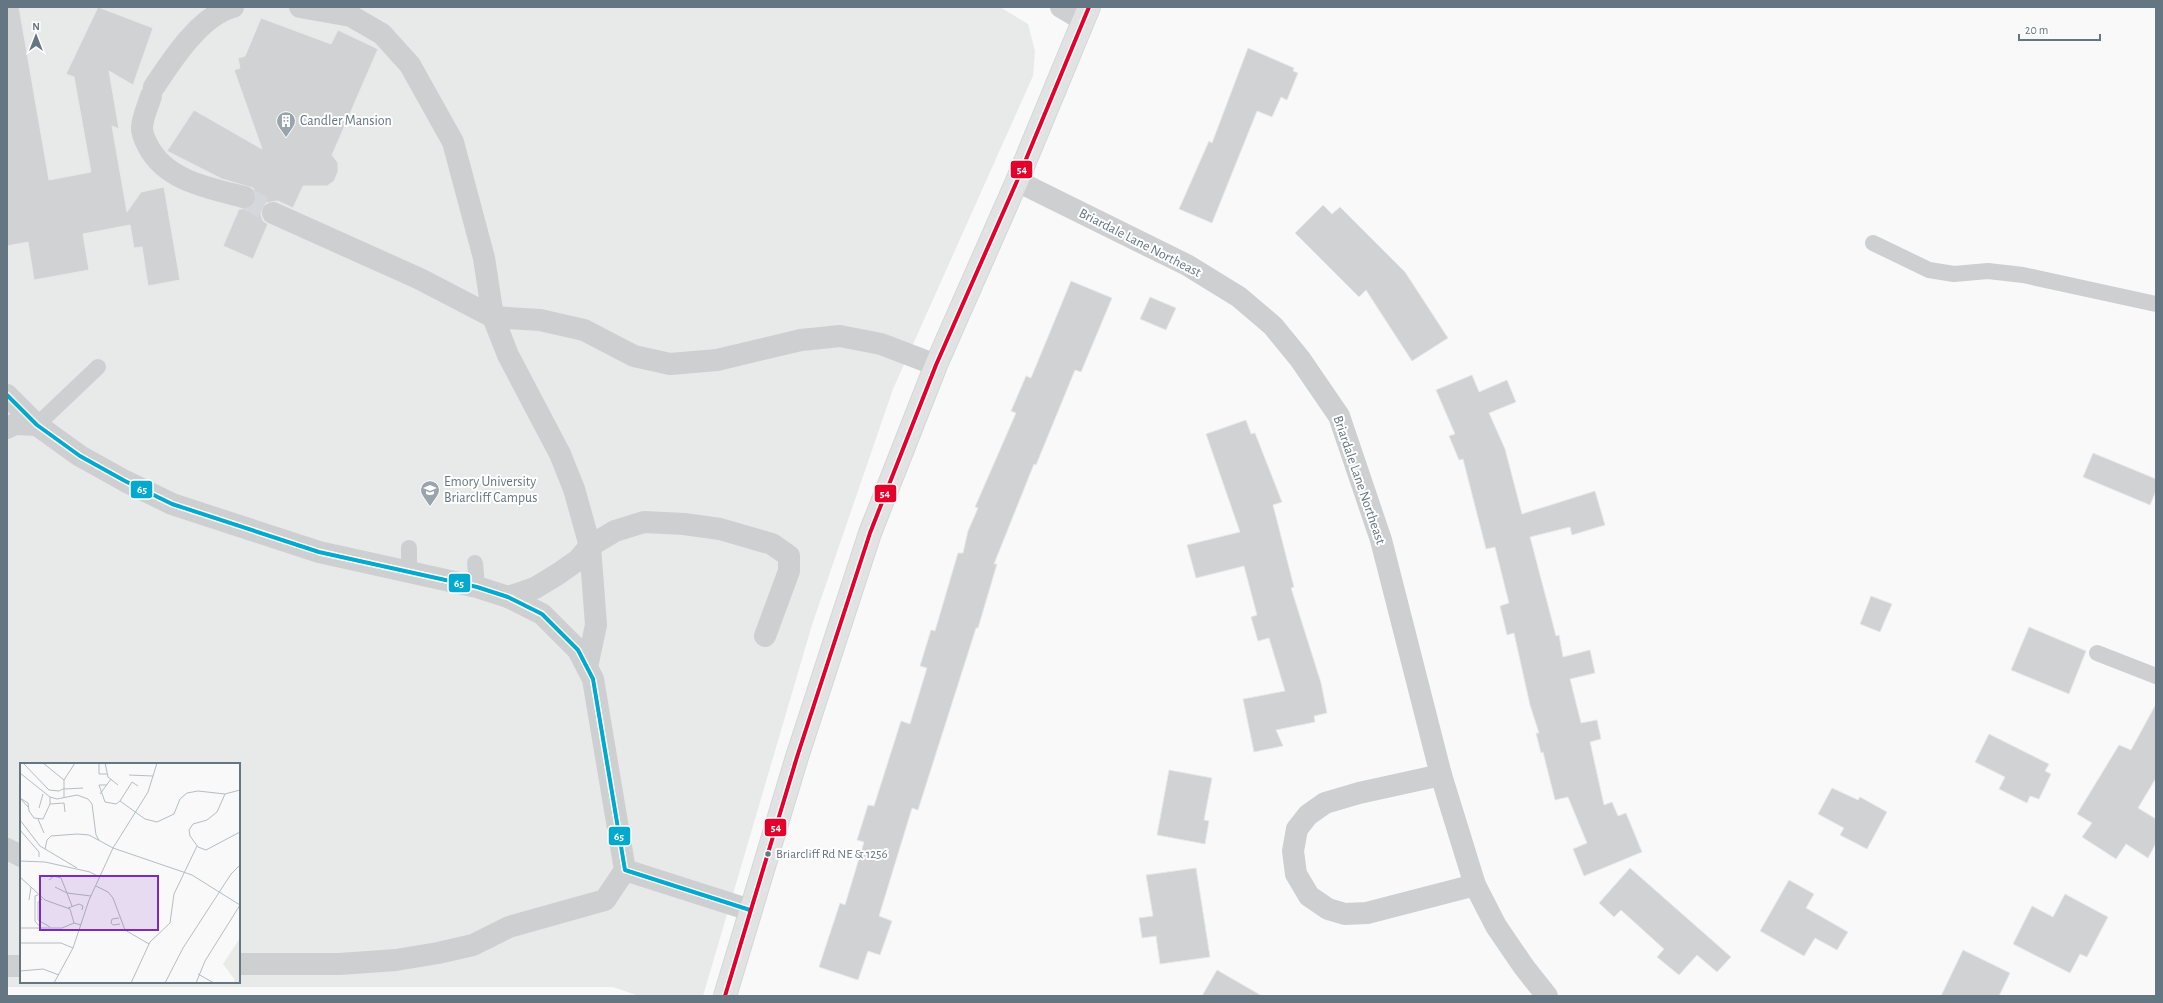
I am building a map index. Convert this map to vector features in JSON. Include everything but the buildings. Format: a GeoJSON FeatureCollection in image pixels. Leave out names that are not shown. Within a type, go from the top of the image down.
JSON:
{"type":"FeatureCollection","features":[{"type":"Feature","properties":{"kind":"main road"},"geometry":{"type":"LineString","coordinates":[[725,996],[836,631],[870,533],[936,365],[1017,181],[1086,14]]}},
{"type":"Feature","properties":{"kind":"street"},"geometry":{"type":"LineString","coordinates":[[232,7],[223,10],[200,29],[177,53],[152,91],[142,128],[143,137],[152,154],[168,171],[200,186],[244,197]]}},
{"type":"Feature","properties":{"kind":"street"},"geometry":{"type":"LineString","coordinates":[[300,7],[351,16],[382,34],[410,65],[453,142],[484,258],[494,317],[508,355],[560,454],[574,489],[590,546],[596,625],[587,667]]}},
{"type":"Feature","properties":{"kind":"street"},"geometry":{"type":"LineString","coordinates":[[1061,7],[1086,14]]}},
{"type":"Feature","properties":{"kind":"street","name":"Briardale Lane Northeast"},"geometry":{"type":"LineString","coordinates":[[1017,181],[1187,265],[1238,297],[1273,326],[1300,359],[1339,416],[1381,540],[1441,775],[1475,885],[1496,926],[1524,967],[1547,996]]}},
{"type":"Feature","properties":{"kind":"street"},"geometry":{"type":"LineString","coordinates":[[273,213],[420,279],[494,317],[540,320],[584,330],[634,356],[670,364],[717,360],[801,340],[840,336],[881,344],[936,365]]}},
{"type":"Feature","properties":{"kind":"street"},"geometry":{"type":"LineString","coordinates":[[7,395],[37,425],[80,456],[125,481],[172,504],[319,552],[477,587],[508,597],[542,614],[558,628],[578,650],[593,679],[625,870],[605,900],[509,927],[473,945],[396,960],[340,964],[240,964]]}},
{"type":"Feature","properties":{"kind":"street"},"geometry":{"type":"LineString","coordinates":[[7,428],[15,424],[37,425]]}},
{"type":"Feature","properties":{"kind":"street"},"geometry":{"type":"LineString","coordinates":[[508,597],[535,588],[558,574],[578,560],[590,546],[615,531],[644,522],[684,524],[720,529],[772,544],[789,556],[789,571],[765,636]]}},
{"type":"Feature","properties":{"kind":"street"},"geometry":{"type":"LineString","coordinates":[[1441,775],[1359,793],[1325,803],[1308,815],[1298,829],[1293,851],[1296,874],[1309,896],[1328,909],[1345,914],[1367,913],[1475,885]]}},
{"type":"Feature","properties":{"kind":"street"},"geometry":{"type":"LineString","coordinates":[[7,849],[20,856]]}},
{"type":"Feature","properties":{"kind":"street"},"geometry":{"type":"LineString","coordinates":[[625,870],[750,910]]}},
{"type":"Feature","properties":{"kind":"street"},"geometry":{"type":"LineString","coordinates":[[7,966],[20,966]]}},
{"type":"Feature","properties":{"kind":"lane"},"geometry":{"type":"LineString","coordinates":[[1873,243],[1929,270],[1954,274],[1988,271],[2023,275],[2156,304]]}},
{"type":"Feature","properties":{"kind":"lane"},"geometry":{"type":"LineString","coordinates":[[37,425],[98,367]]}},
{"type":"Feature","properties":{"kind":"lane"},"geometry":{"type":"LineString","coordinates":[[409,548],[409,572]]}},
{"type":"Feature","properties":{"kind":"lane"},"geometry":{"type":"LineString","coordinates":[[475,564],[477,587]]}},
{"type":"Feature","properties":{"kind":"lane"},"geometry":{"type":"LineString","coordinates":[[2097,653],[2156,676]]}},
{"type":"Feature","properties":{"kind":"shaded area","name":"Emory University Briarcliff Campus"},"geometry":{"type":"Polygon","coordinates":[[[7,7],[1000,7],[1028,24],[1035,51],[1033,76],[893,389],[812,625],[703,996],[639,996],[613,987],[7,987],[7,7]]]}},
{"type":"Feature","properties":{"kind":"tunnel"},"geometry":{"type":"LineString","coordinates":[[244,197],[273,213]]}},
{"type":"Feature","properties":{"kind":"transit line","name":"54"},"geometry":{"type":"LineString","coordinates":[[725,996],[797,757],[870,533],[936,365],[1017,181],[1089,7]]}},
{"type":"Feature","properties":{"kind":"transit line","name":"65"},"geometry":{"type":"LineString","coordinates":[[7,395],[37,425],[80,456],[125,481],[172,504],[319,552],[477,587],[508,597],[542,614],[578,650],[593,679],[625,870],[750,910]]}},
{"type":"Feature","properties":{"kind":"place","name":"Candler Mansion"},"geometry":{"type":"Point","coordinates":[286,138]}},
{"type":"Feature","properties":{"kind":"place","name":"Emory University Briarcliff Campus"},"geometry":{"type":"Point","coordinates":[430,507]}},
{"type":"Feature","properties":{"kind":"place","name":"Briarcliff Rd NE & 1256"},"geometry":{"type":"Point","coordinates":[768,854]}}]}
